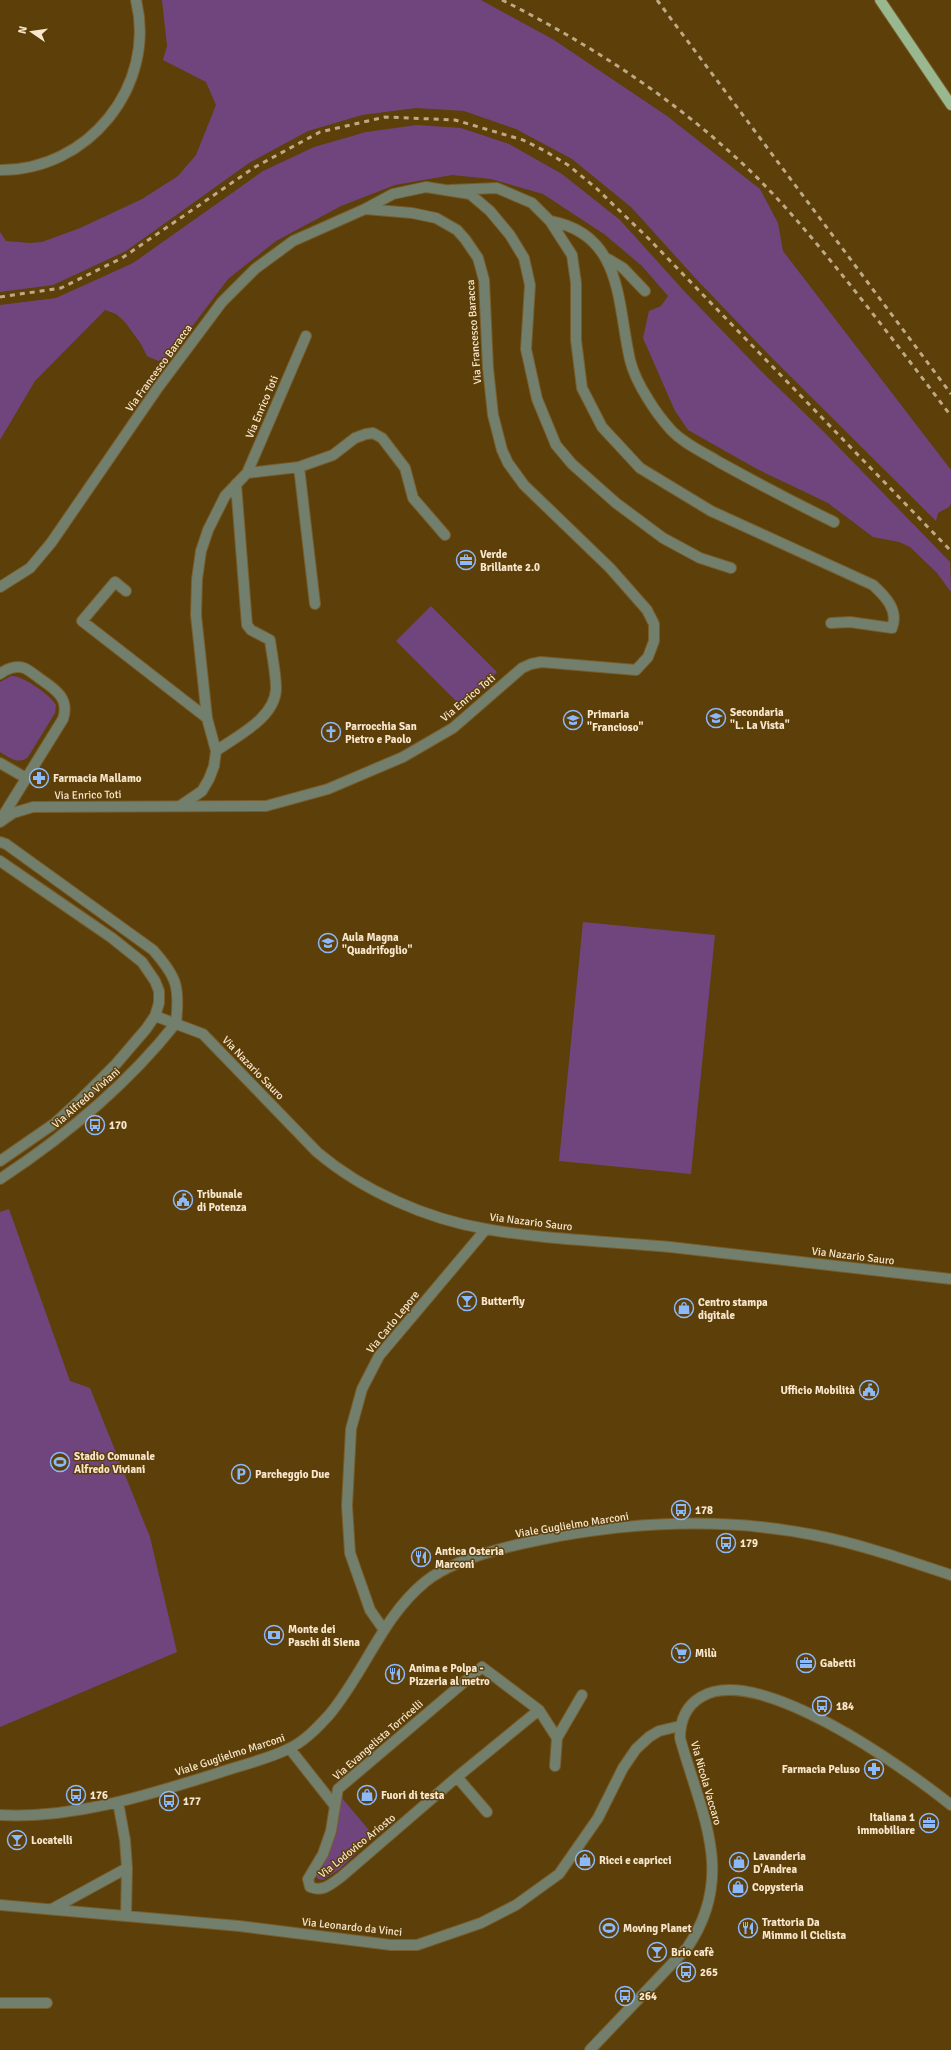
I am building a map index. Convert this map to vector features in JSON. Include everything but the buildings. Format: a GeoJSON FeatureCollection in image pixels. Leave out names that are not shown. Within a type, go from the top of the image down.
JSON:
{"type":"FeatureCollection","features":[{"type":"Feature","properties":{"kind":"main road"},"geometry":{"type":"LineString","coordinates":[[880,0],[951,105]]}},
{"type":"Feature","properties":{"kind":"street"},"geometry":{"type":"LineString","coordinates":[[0,170],[27,167],[58,158],[89,139],[114,112],[129,86],[136,63],[140,26],[136,0]]}},
{"type":"Feature","properties":{"kind":"street"},"geometry":{"type":"LineString","coordinates":[[365,209],[393,194],[426,187],[470,194],[490,211],[510,235],[524,258],[530,285],[526,349],[537,399],[556,445],[572,464],[616,503],[663,538],[700,558],[732,568]]}},
{"type":"Feature","properties":{"kind":"street"},"geometry":{"type":"LineString","coordinates":[[450,190],[497,188],[532,203],[550,221],[572,254],[576,283],[576,340],[582,388],[602,427],[640,468],[712,511],[873,585],[888,599],[894,614],[892,628],[850,622],[831,623]]}},
{"type":"Feature","properties":{"kind":"street","name":"Via Francesco Baracca"},"geometry":{"type":"LineString","coordinates":[[0,587],[30,568],[51,543],[157,389],[222,302],[254,269],[293,241],[365,209],[412,213],[436,218],[457,230],[478,258],[484,280],[488,368],[493,415],[502,450],[515,475],[524,486],[610,568],[647,610],[654,624],[654,641],[648,657],[636,670]]}},
{"type":"Feature","properties":{"kind":"street"},"geometry":{"type":"LineString","coordinates":[[550,221],[568,224],[595,243],[608,258],[623,268],[645,291]]}},
{"type":"Feature","properties":{"kind":"street"},"geometry":{"type":"LineString","coordinates":[[608,258],[616,284],[631,362],[648,399],[672,430],[689,444],[758,484],[834,522]]}},
{"type":"Feature","properties":{"kind":"street","name":"Via Enrico Toti"},"geometry":{"type":"LineString","coordinates":[[180,806],[202,790],[209,779],[214,766],[216,751],[207,718],[196,615],[197,579],[200,552],[208,530],[225,496],[247,473],[306,336]]}},
{"type":"Feature","properties":{"kind":"street"},"geometry":{"type":"LineString","coordinates":[[247,473],[299,467],[333,455],[362,435],[373,433],[378,435],[405,468],[413,498],[445,535]]}},
{"type":"Feature","properties":{"kind":"street"},"geometry":{"type":"LineString","coordinates":[[299,467],[315,604]]}},
{"type":"Feature","properties":{"kind":"street"},"geometry":{"type":"LineString","coordinates":[[216,751],[264,714],[271,706],[276,688],[270,640],[251,630],[247,625],[236,484]]}},
{"type":"Feature","properties":{"kind":"street"},"geometry":{"type":"LineString","coordinates":[[126,591],[115,582],[82,621],[207,718]]}},
{"type":"Feature","properties":{"kind":"street","name":"Via Enrico Toti"},"geometry":{"type":"LineString","coordinates":[[0,821],[13,813],[33,808],[266,806],[296,800],[328,789],[404,757],[453,728],[522,668],[531,664],[541,662],[636,670]]}},
{"type":"Feature","properties":{"kind":"street"},"geometry":{"type":"LineString","coordinates":[[0,674],[14,668],[24,668],[56,689],[65,703],[63,720],[0,821]]}},
{"type":"Feature","properties":{"kind":"street"},"geometry":{"type":"LineString","coordinates":[[0,762],[26,778]]}},
{"type":"Feature","properties":{"kind":"street"},"geometry":{"type":"LineString","coordinates":[[0,842],[6,844],[153,950],[168,967],[176,982],[179,1001],[176,1024]]}},
{"type":"Feature","properties":{"kind":"street"},"geometry":{"type":"LineString","coordinates":[[0,861],[112,938],[142,962],[155,981],[159,991],[159,1003],[155,1016]]}},
{"type":"Feature","properties":{"kind":"street","name":"Via Nazario Sauro"},"geometry":{"type":"LineString","coordinates":[[155,1016],[203,1034],[317,1152],[332,1164],[372,1188],[416,1208],[486,1229],[541,1237],[668,1247],[951,1279]]}},
{"type":"Feature","properties":{"kind":"street","name":"Via Alfredo Viviani"},"geometry":{"type":"LineString","coordinates":[[0,1161],[55,1123],[79,1102],[116,1064],[155,1016]]}},
{"type":"Feature","properties":{"kind":"street","name":"Via Alfredo Viviani"},"geometry":{"type":"LineString","coordinates":[[0,1179],[63,1135],[90,1113],[142,1064],[176,1024]]}},
{"type":"Feature","properties":{"kind":"street","name":"Via Carlo Lepore"},"geometry":{"type":"LineString","coordinates":[[384,1630],[370,1610],[350,1553],[347,1506],[351,1430],[362,1389],[379,1356],[486,1229]]}},
{"type":"Feature","properties":{"kind":"street","name":"Viale Guglielmo Marconi"},"geometry":{"type":"LineString","coordinates":[[0,1815],[45,1815],[118,1802],[201,1778],[290,1749],[310,1733],[342,1698],[384,1630],[408,1599],[424,1582],[438,1573],[458,1564],[509,1546],[552,1538],[629,1528],[682,1524],[718,1524],[785,1530],[862,1546],[951,1575]]}},
{"type":"Feature","properties":{"kind":"street","name":"Via Evangelista Torricelli"},"geometry":{"type":"LineString","coordinates":[[335,1806],[338,1789],[482,1667],[539,1710]]}},
{"type":"Feature","properties":{"kind":"street"},"geometry":{"type":"LineString","coordinates":[[680,1726],[688,1709],[696,1699],[706,1693],[731,1689],[768,1696],[812,1715],[859,1741],[921,1781],[951,1805]]}},
{"type":"Feature","properties":{"kind":"street"},"geometry":{"type":"LineString","coordinates":[[555,1766],[557,1738],[582,1695]]}},
{"type":"Feature","properties":{"kind":"street"},"geometry":{"type":"LineString","coordinates":[[539,1710],[557,1738]]}},
{"type":"Feature","properties":{"kind":"street","name":"Via Lodovico Ariosto"},"geometry":{"type":"LineString","coordinates":[[335,1806],[331,1831],[324,1854],[308,1879],[310,1887],[318,1890],[341,1878],[457,1778],[539,1710]]}},
{"type":"Feature","properties":{"kind":"street","name":"Via Leonardo da Vinci"},"geometry":{"type":"LineString","coordinates":[[0,1904],[239,1926],[391,1945],[417,1945],[448,1936],[516,1905],[559,1874],[598,1818],[623,1768],[636,1749],[649,1737],[659,1731],[680,1726]]}},
{"type":"Feature","properties":{"kind":"street","name":"Via Nicola Vaccaro"},"geometry":{"type":"LineString","coordinates":[[590,2050],[687,1948],[697,1933],[709,1904],[712,1887],[712,1847],[680,1738],[680,1726]]}},
{"type":"Feature","properties":{"kind":"street"},"geometry":{"type":"LineString","coordinates":[[290,1749],[335,1806]]}},
{"type":"Feature","properties":{"kind":"street"},"geometry":{"type":"LineString","coordinates":[[457,1778],[487,1812]]}},
{"type":"Feature","properties":{"kind":"street"},"geometry":{"type":"LineString","coordinates":[[118,1802],[125,1840],[127,1868],[126,1916]]}},
{"type":"Feature","properties":{"kind":"street"},"geometry":{"type":"LineString","coordinates":[[52,1909],[127,1868]]}},
{"type":"Feature","properties":{"kind":"street"},"geometry":{"type":"LineString","coordinates":[[0,2003],[47,2004]]}},
{"type":"Feature","properties":{"kind":"shaded area"},"geometry":{"type":"Polygon","coordinates":[[[162,0],[481,0],[554,40],[667,116],[760,189],[778,223],[783,251],[951,470],[951,503],[949,507],[938,513],[936,521],[773,359],[698,281],[631,207],[572,159],[516,129],[464,111],[416,108],[362,115],[308,131],[249,163],[126,251],[53,285],[0,292],[0,232],[6,241],[30,243],[42,242],[80,228],[142,199],[178,176],[196,155],[216,105],[206,82],[163,60],[167,46],[162,0]]]}},
{"type":"Feature","properties":{"kind":"shaded area"},"geometry":{"type":"Polygon","coordinates":[[[417,125],[461,128],[509,144],[562,174],[620,220],[685,292],[761,371],[823,431],[950,562],[951,592],[937,573],[910,547],[899,542],[873,537],[828,503],[757,469],[688,430],[675,411],[643,338],[649,311],[661,306],[668,296],[642,266],[604,234],[543,194],[491,179],[452,175],[395,185],[341,206],[276,241],[228,279],[169,357],[158,361],[147,356],[141,344],[125,322],[116,314],[105,310],[35,381],[0,440],[0,305],[56,298],[133,263],[263,171],[314,147],[366,132],[417,125]]]}},
{"type":"Feature","properties":{"kind":"shaded area"},"geometry":{"type":"Polygon","coordinates":[[[431,606],[497,672],[462,707],[396,641],[431,606]]]}},
{"type":"Feature","properties":{"kind":"shaded area"},"geometry":{"type":"Polygon","coordinates":[[[11,676],[22,679],[36,686],[56,705],[55,713],[28,757],[17,761],[0,752],[0,682],[11,676]]]}},
{"type":"Feature","properties":{"kind":"shaded area"},"geometry":{"type":"Polygon","coordinates":[[[583,922],[715,935],[691,1174],[559,1161],[583,922]]]}},
{"type":"Feature","properties":{"kind":"shaded area","name":"Stadio Comunale Alfredo Viviani"},"geometry":{"type":"Polygon","coordinates":[[[9,1209],[70,1381],[90,1388],[150,1537],[177,1652],[0,1727],[0,1212],[9,1209]]]}},
{"type":"Feature","properties":{"kind":"shaded area"},"geometry":{"type":"Polygon","coordinates":[[[342,1798],[374,1836],[340,1869],[323,1880],[318,1879],[316,1876],[323,1862],[342,1798]]]}},
{"type":"Feature","properties":{"kind":"railway"},"geometry":{"type":"LineString","coordinates":[[502,0],[593,50],[622,69],[679,110],[732,154],[764,185],[823,251],[951,416]]}},
{"type":"Feature","properties":{"kind":"railway"},"geometry":{"type":"LineString","coordinates":[[657,0],[951,394]]}},
{"type":"Feature","properties":{"kind":"railway"},"geometry":{"type":"LineString","coordinates":[[0,297],[61,288],[122,258],[255,167],[320,132],[385,117],[455,120],[523,140],[568,165],[596,188],[648,238],[951,551]]}},
{"type":"Feature","properties":{"kind":"place","name":"Verde Brillante 2.0"},"geometry":{"type":"Point","coordinates":[466,560]}},
{"type":"Feature","properties":{"kind":"place","name":"Secondaria \"L. La Vista\""},"geometry":{"type":"Point","coordinates":[716,718]}},
{"type":"Feature","properties":{"kind":"place","name":"Primaria \"Francioso\""},"geometry":{"type":"Point","coordinates":[573,720]}},
{"type":"Feature","properties":{"kind":"place","name":"Parrocchia San Pietro e Paolo"},"geometry":{"type":"Point","coordinates":[331,732]}},
{"type":"Feature","properties":{"kind":"place","name":"Farmacia Mallamo"},"geometry":{"type":"Point","coordinates":[39,778]}},
{"type":"Feature","properties":{"kind":"place","name":"Aula Magna \"Quadrifoglio\""},"geometry":{"type":"Point","coordinates":[328,943]}},
{"type":"Feature","properties":{"kind":"place","name":"170"},"geometry":{"type":"Point","coordinates":[95,1125]}},
{"type":"Feature","properties":{"kind":"place","name":"Tribunale di Potenza"},"geometry":{"type":"Point","coordinates":[183,1200]}},
{"type":"Feature","properties":{"kind":"place","name":"Butterfly"},"geometry":{"type":"Point","coordinates":[467,1301]}},
{"type":"Feature","properties":{"kind":"place","name":"Centro stampa digitale"},"geometry":{"type":"Point","coordinates":[684,1308]}},
{"type":"Feature","properties":{"kind":"place","name":"Ufficio Mobilità"},"geometry":{"type":"Point","coordinates":[869,1390]}},
{"type":"Feature","properties":{"kind":"place","name":"Stadio Comunale Alfredo Viviani"},"geometry":{"type":"Point","coordinates":[60,1462]}},
{"type":"Feature","properties":{"kind":"place","name":"Parcheggio Due"},"geometry":{"type":"Point","coordinates":[241,1474]}},
{"type":"Feature","properties":{"kind":"place","name":"178"},"geometry":{"type":"Point","coordinates":[681,1510]}},
{"type":"Feature","properties":{"kind":"place","name":"179"},"geometry":{"type":"Point","coordinates":[726,1543]}},
{"type":"Feature","properties":{"kind":"place","name":"Antica Osteria Marconi"},"geometry":{"type":"Point","coordinates":[421,1557]}},
{"type":"Feature","properties":{"kind":"place","name":"Monte dei Paschi di Siena"},"geometry":{"type":"Point","coordinates":[274,1635]}},
{"type":"Feature","properties":{"kind":"place","name":"Milù"},"geometry":{"type":"Point","coordinates":[681,1653]}},
{"type":"Feature","properties":{"kind":"place","name":"Gabetti"},"geometry":{"type":"Point","coordinates":[806,1663]}},
{"type":"Feature","properties":{"kind":"place","name":"Anima e Polpa - Pizzeria al metro"},"geometry":{"type":"Point","coordinates":[395,1674]}},
{"type":"Feature","properties":{"kind":"place","name":"184"},"geometry":{"type":"Point","coordinates":[822,1706]}},
{"type":"Feature","properties":{"kind":"place","name":"Farmacia Peluso"},"geometry":{"type":"Point","coordinates":[874,1769]}},
{"type":"Feature","properties":{"kind":"place","name":"176"},"geometry":{"type":"Point","coordinates":[76,1795]}},
{"type":"Feature","properties":{"kind":"place","name":"Fuori di testa"},"geometry":{"type":"Point","coordinates":[367,1795]}},
{"type":"Feature","properties":{"kind":"place","name":"177"},"geometry":{"type":"Point","coordinates":[169,1801]}},
{"type":"Feature","properties":{"kind":"place","name":"Italiana 1 immobiliare"},"geometry":{"type":"Point","coordinates":[929,1823]}},
{"type":"Feature","properties":{"kind":"place","name":"Locatelli"},"geometry":{"type":"Point","coordinates":[17,1840]}},
{"type":"Feature","properties":{"kind":"place","name":"Ricci e capricci"},"geometry":{"type":"Point","coordinates":[585,1860]}},
{"type":"Feature","properties":{"kind":"place","name":"Lavanderia D'Andrea"},"geometry":{"type":"Point","coordinates":[739,1862]}},
{"type":"Feature","properties":{"kind":"place","name":"Copysteria"},"geometry":{"type":"Point","coordinates":[738,1887]}},
{"type":"Feature","properties":{"kind":"place","name":"Moving Planet"},"geometry":{"type":"Point","coordinates":[609,1928]}},
{"type":"Feature","properties":{"kind":"place","name":"Trattoria Da Mimmo Il Ciclista"},"geometry":{"type":"Point","coordinates":[748,1928]}},
{"type":"Feature","properties":{"kind":"place","name":"Brio cafè"},"geometry":{"type":"Point","coordinates":[657,1952]}},
{"type":"Feature","properties":{"kind":"place","name":"265"},"geometry":{"type":"Point","coordinates":[686,1972]}},
{"type":"Feature","properties":{"kind":"place","name":"264"},"geometry":{"type":"Point","coordinates":[625,1996]}}]}
